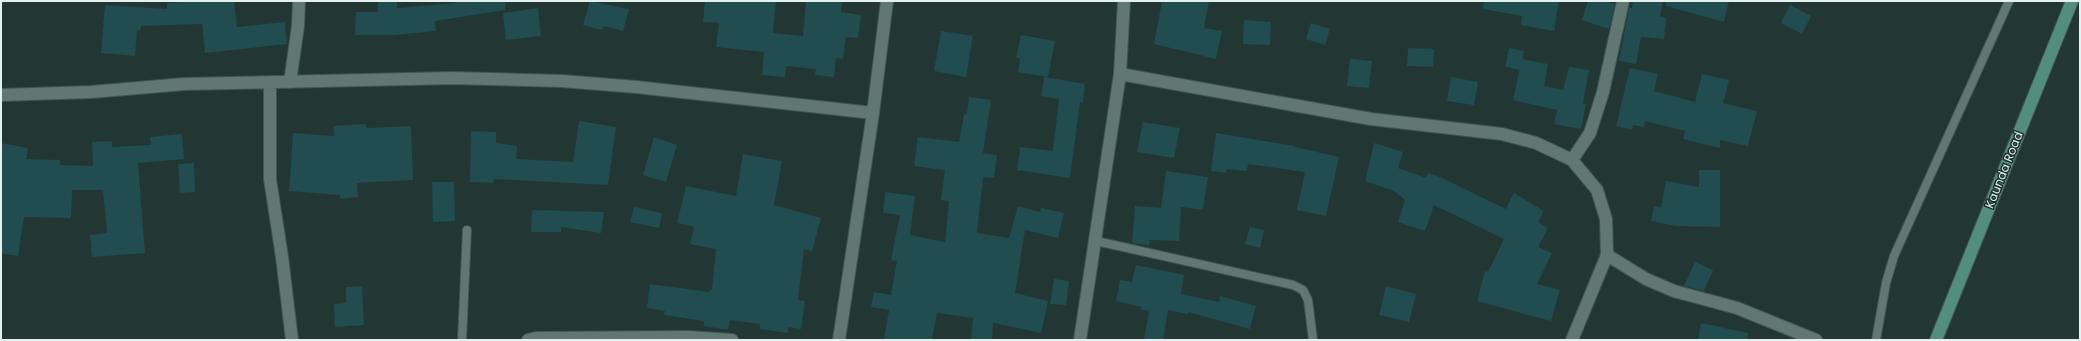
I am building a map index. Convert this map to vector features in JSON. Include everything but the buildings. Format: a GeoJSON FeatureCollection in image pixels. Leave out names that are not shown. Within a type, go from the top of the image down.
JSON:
{"type":"FeatureCollection","features":[{"type":"Feature","properties":{"kind":"main road","name":"Kaunda Road"},"geometry":{"type":"LineString","coordinates":[[1936,340],[2072,1]]}},
{"type":"Feature","properties":{"kind":"street"},"geometry":{"type":"LineString","coordinates":[[290,82],[298,26],[299,1]]}},
{"type":"Feature","properties":{"kind":"street"},"geometry":{"type":"LineString","coordinates":[[839,340],[873,113],[887,1]]}},
{"type":"Feature","properties":{"kind":"street"},"geometry":{"type":"LineString","coordinates":[[1080,340],[1120,74],[1124,1]]}},
{"type":"Feature","properties":{"kind":"street"},"geometry":{"type":"LineString","coordinates":[[1572,160],[1590,134],[1608,71],[1623,1]]}},
{"type":"Feature","properties":{"kind":"street"},"geometry":{"type":"LineString","coordinates":[[1120,74],[1371,119],[1502,134],[1536,143],[1572,160],[1597,190],[1606,219],[1607,255],[1572,340]]}},
{"type":"Feature","properties":{"kind":"street"},"geometry":{"type":"LineString","coordinates":[[1,95],[90,92],[184,84],[452,78],[562,81],[636,87],[873,113]]}},
{"type":"Feature","properties":{"kind":"street"},"geometry":{"type":"LineString","coordinates":[[270,83],[270,179],[282,256],[292,340]]}},
{"type":"Feature","properties":{"kind":"street"},"geometry":{"type":"LineString","coordinates":[[1607,255],[1646,279],[1667,288],[1737,308],[1816,340]]}},
{"type":"Feature","properties":{"kind":"street"},"geometry":{"type":"LineString","coordinates":[[528,340],[536,338],[597,336],[732,340]]}},
{"type":"Feature","properties":{"kind":"lane"},"geometry":{"type":"LineString","coordinates":[[1876,340],[1886,283],[1894,256],[2009,1]]}},
{"type":"Feature","properties":{"kind":"lane"},"geometry":{"type":"LineString","coordinates":[[462,340],[467,230]]}},
{"type":"Feature","properties":{"kind":"lane"},"geometry":{"type":"LineString","coordinates":[[1096,241],[1293,285],[1303,290],[1308,300],[1313,340]]}}]}
